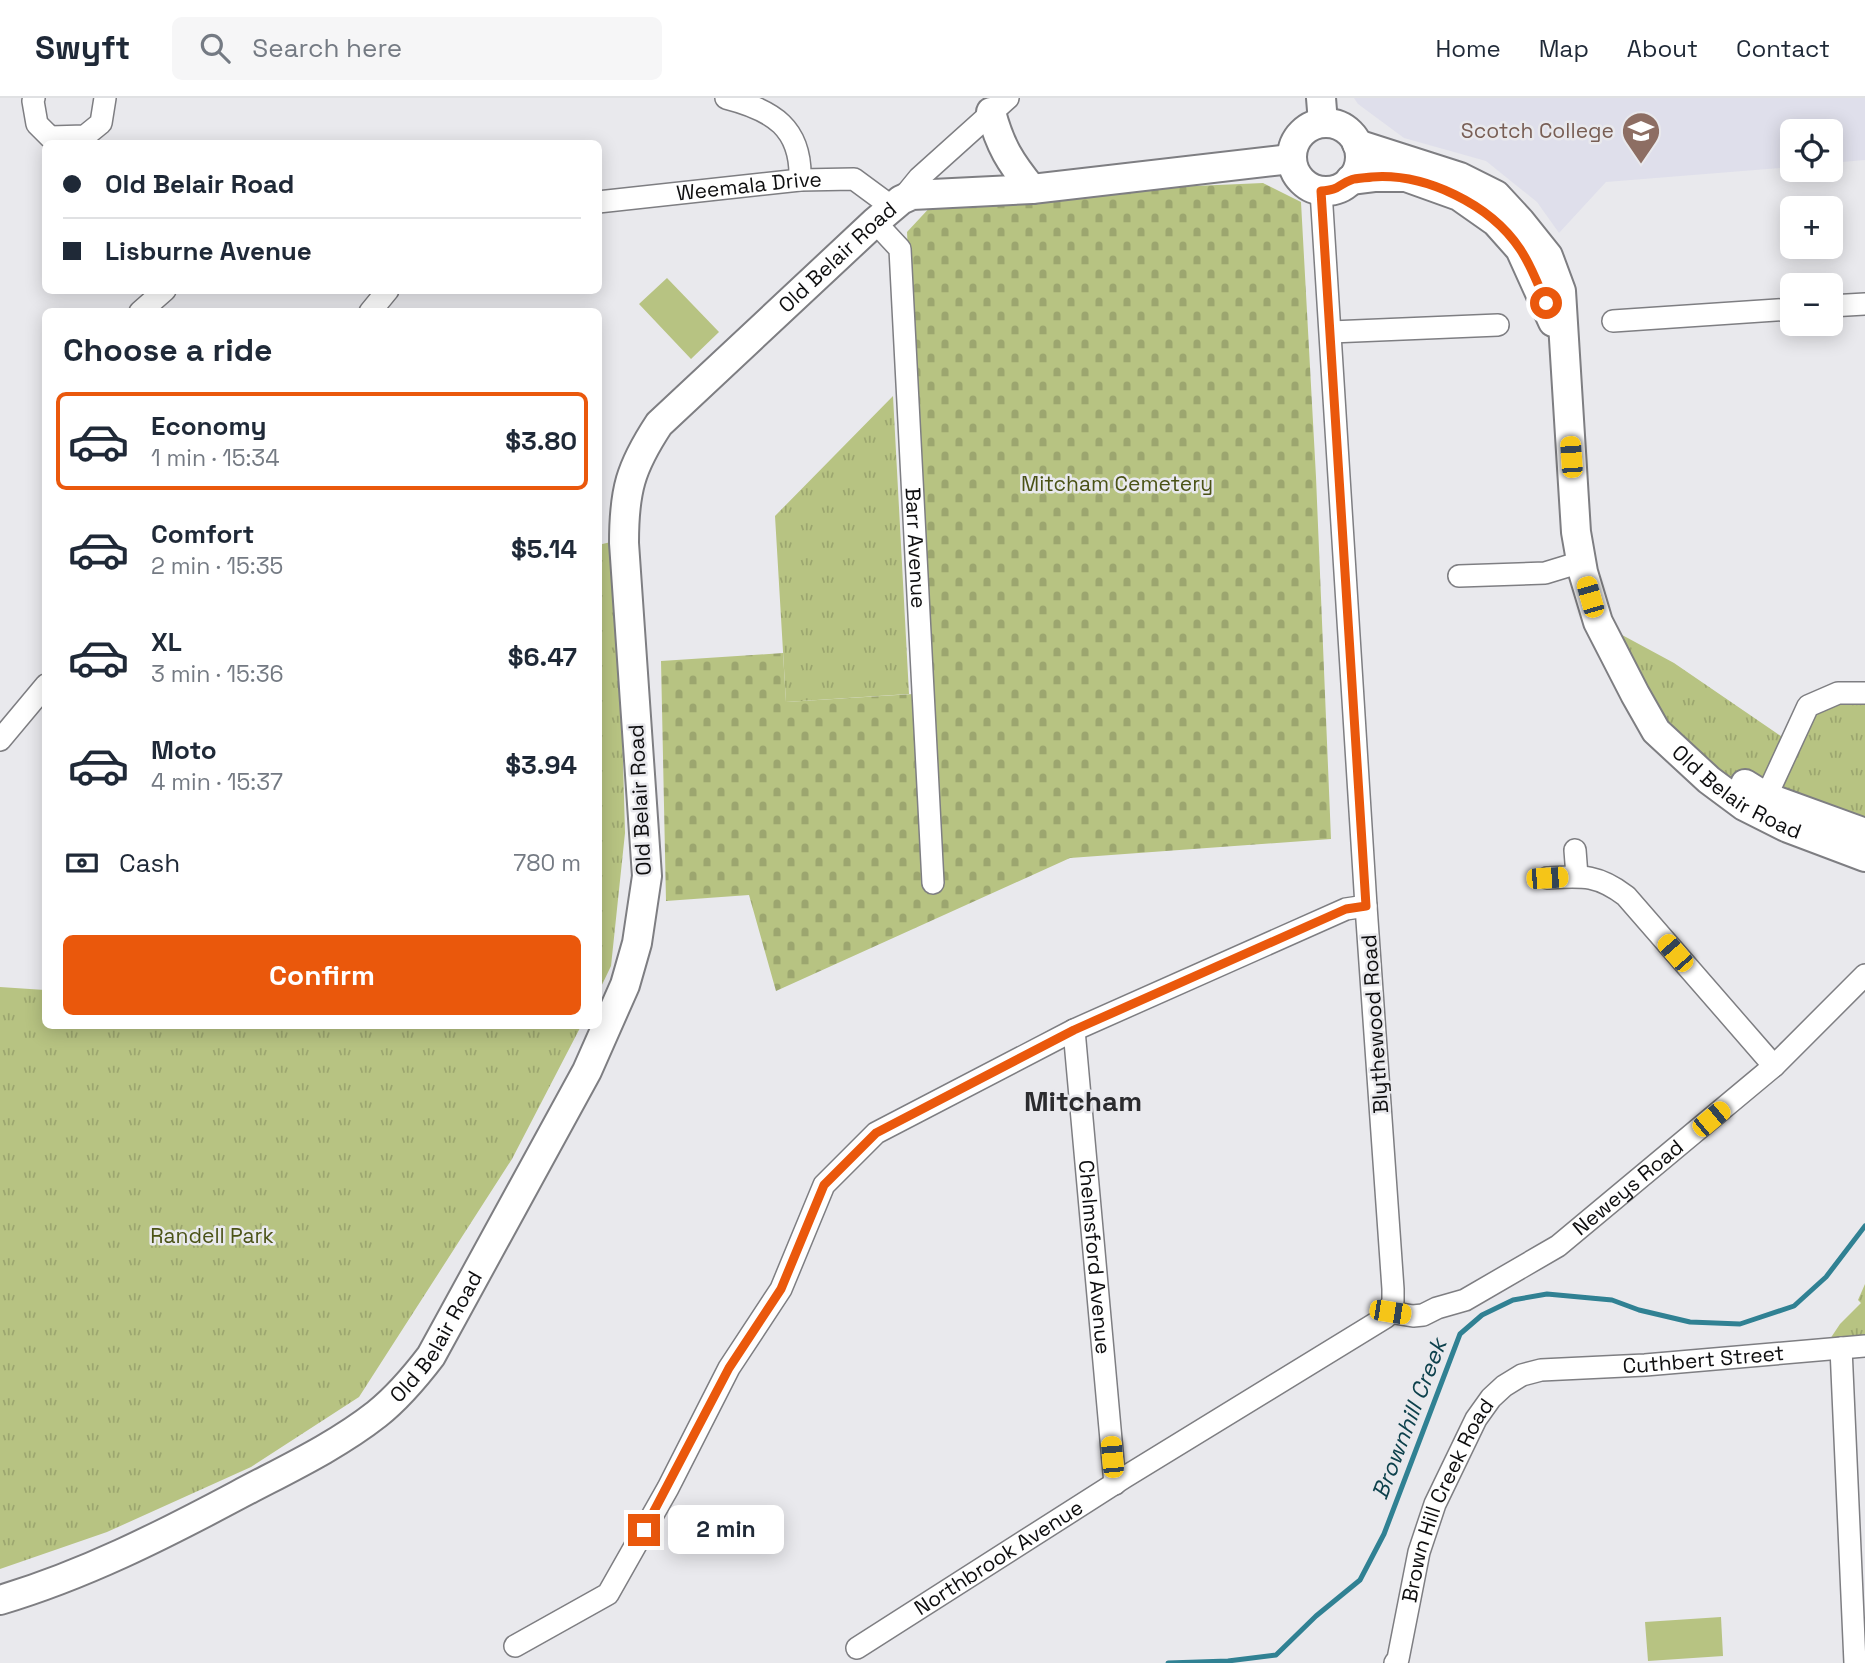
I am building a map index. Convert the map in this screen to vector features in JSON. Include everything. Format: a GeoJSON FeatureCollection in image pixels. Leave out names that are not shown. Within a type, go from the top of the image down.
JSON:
{"type":"FeatureCollection","features":[{"type":"Feature","properties":{"kind":"main road"},"geometry":{"type":"LineString","coordinates":[[1000,105],[1002,149],[1032,188]]}},
{"type":"Feature","properties":{"kind":"main road"},"geometry":{"type":"LineString","coordinates":[[1322,110],[1350,133],[1357,144],[1359,163],[1350,180],[1332,190],[1321,191],[1300,180],[1292,159],[1297,139],[1322,110]]}},
{"type":"Feature","properties":{"kind":"main road","name":"Old Belair Road"},"geometry":{"type":"LineString","coordinates":[[1357,144],[1460,177],[1496,195],[1521,221],[1548,256],[1561,291],[1576,532],[1581,562],[1598,622],[1635,694],[1668,727],[1788,828],[1865,857]]}},
{"type":"Feature","properties":{"kind":"main road","name":"Old Belair Road"},"geometry":{"type":"LineString","coordinates":[[0,1600],[46,1586],[157,1538],[343,1438],[378,1413],[412,1380],[431,1356],[587,1070],[625,985],[637,943],[647,876],[624,505],[629,479],[639,453],[659,424],[889,210],[912,195],[1032,188],[1292,159]]}},
{"type":"Feature","properties":{"kind":"main road","name":"Old Belair Road"},"geometry":{"type":"LineString","coordinates":[[1350,180],[1406,177],[1459,196],[1496,222],[1521,249],[1546,303],[1564,356]]}},
{"type":"Feature","properties":{"kind":"main road","name":"Old Belair Road"},"geometry":{"type":"LineString","coordinates":[[1762,805],[1865,833]]}},
{"type":"Feature","properties":{"kind":"street"},"geometry":{"type":"LineString","coordinates":[[34,98],[37,124],[50,137],[85,136],[101,123],[105,98]]}},
{"type":"Feature","properties":{"kind":"street"},"geometry":{"type":"LineString","coordinates":[[726,98],[755,105],[784,125],[801,160],[800,180]]}},
{"type":"Feature","properties":{"kind":"street"},"geometry":{"type":"LineString","coordinates":[[889,210],[919,178],[1000,105]]}},
{"type":"Feature","properties":{"kind":"street","name":"Weemala Drive"},"geometry":{"type":"LineString","coordinates":[[602,202],[800,180],[854,179],[889,210]]}},
{"type":"Feature","properties":{"kind":"street","name":"Blythewood Road"},"geometry":{"type":"LineString","coordinates":[[1321,191],[1366,906],[1393,1277],[1390,1312]]}},
{"type":"Feature","properties":{"kind":"street","name":"Barr Avenue"},"geometry":{"type":"LineString","coordinates":[[889,210],[900,249],[933,883]]}},
{"type":"Feature","properties":{"kind":"street"},"geometry":{"type":"LineString","coordinates":[[145,308],[161,294]]}},
{"type":"Feature","properties":{"kind":"street"},"geometry":{"type":"LineString","coordinates":[[373,308],[385,294]]}},
{"type":"Feature","properties":{"kind":"street"},"geometry":{"type":"LineString","coordinates":[[1843,305],[1865,304]]}},
{"type":"Feature","properties":{"kind":"street"},"geometry":{"type":"LineString","coordinates":[[1613,321],[1780,310]]}},
{"type":"Feature","properties":{"kind":"street"},"geometry":{"type":"LineString","coordinates":[[1331,332],[1499,325]]}},
{"type":"Feature","properties":{"kind":"street"},"geometry":{"type":"LineString","coordinates":[[1459,576],[1545,573],[1581,562]]}},
{"type":"Feature","properties":{"kind":"street"},"geometry":{"type":"LineString","coordinates":[[0,740],[42,690]]}},
{"type":"Feature","properties":{"kind":"street"},"geometry":{"type":"LineString","coordinates":[[1762,805],[1808,706],[1838,693],[1865,692]]}},
{"type":"Feature","properties":{"kind":"street"},"geometry":{"type":"LineString","coordinates":[[1575,850],[1577,876]]}},
{"type":"Feature","properties":{"kind":"street"},"geometry":{"type":"LineString","coordinates":[[1547,878],[1596,878],[1626,896],[1774,1066]]}},
{"type":"Feature","properties":{"kind":"street"},"geometry":{"type":"LineString","coordinates":[[515,1646],[608,1594],[668,1488],[729,1368],[781,1289],[824,1185],[876,1133],[1074,1030],[1346,909],[1366,906]]}},
{"type":"Feature","properties":{"kind":"street","name":"Neweys Road"},"geometry":{"type":"LineString","coordinates":[[1390,1312],[1423,1315],[1465,1300],[1558,1246],[1774,1066],[1865,975]]}},
{"type":"Feature","properties":{"kind":"street","name":"Chelmsford Avenue"},"geometry":{"type":"LineString","coordinates":[[1074,1030],[1115,1484]]}},
{"type":"Feature","properties":{"kind":"street","name":"Northbrook Avenue"},"geometry":{"type":"LineString","coordinates":[[857,1648],[1390,1312]]}},
{"type":"Feature","properties":{"kind":"street","name":"Cuthbert Street"},"geometry":{"type":"LineString","coordinates":[[1541,1370],[1645,1365],[1865,1346]]}},
{"type":"Feature","properties":{"kind":"street"},"geometry":{"type":"LineString","coordinates":[[1841,1348],[1855,1663]]}},
{"type":"Feature","properties":{"kind":"street","name":"Brown Hill Creek Road"},"geometry":{"type":"LineString","coordinates":[[1395,1663],[1419,1552],[1436,1504],[1476,1419],[1491,1398],[1504,1386],[1522,1375],[1541,1370]]}},
{"type":"Feature","properties":{"kind":"shaded area","name":"Scotch College"},"geometry":{"type":"Polygon","coordinates":[[[1354,98],[1865,98],[1865,160],[1843,162],[1843,119],[1780,119],[1780,168],[1606,182],[1559,233],[1537,202],[1486,161],[1404,138],[1358,104],[1354,98]]]}},
{"type":"Feature","properties":{"kind":"green space","name":"Mitcham Cemetery"},"geometry":{"type":"Polygon","coordinates":[[[1263,183],[1301,202],[1331,839],[1070,858],[776,991],[749,895],[666,901],[661,661],[783,653],[786,702],[929,693],[907,232],[934,203],[1035,193],[1263,183]]]}},
{"type":"Feature","properties":{"kind":"green space"},"geometry":{"type":"Polygon","coordinates":[[[667,278],[719,332],[691,359],[639,304],[667,278]]]}},
{"type":"Feature","properties":{"kind":"green space"},"geometry":{"type":"Polygon","coordinates":[[[893,396],[909,694],[786,702],[775,516],[893,396]]]}},
{"type":"Feature","properties":{"kind":"green space"},"geometry":{"type":"Polygon","coordinates":[[[611,542],[620,654],[625,833],[611,966],[602,985],[602,544],[611,542]]]}},
{"type":"Feature","properties":{"kind":"green space"},"geometry":{"type":"Polygon","coordinates":[[[1598,622],[1674,663],[1791,743],[1808,706],[1865,693],[1865,833],[1758,813],[1656,731],[1598,622]]]}},
{"type":"Feature","properties":{"kind":"green space","name":"Randell Park"},"geometry":{"type":"Polygon","coordinates":[[[0,987],[42,990],[42,1029],[579,1029],[512,1159],[359,1397],[251,1467],[107,1532],[0,1569],[0,987]]]}},
{"type":"Feature","properties":{"kind":"green space"},"geometry":{"type":"Polygon","coordinates":[[[1865,1284],[1865,1346],[1828,1342],[1840,1324],[1861,1303],[1858,1300],[1865,1284]]]}},
{"type":"Feature","properties":{"kind":"green space"},"geometry":{"type":"Polygon","coordinates":[[[1721,1617],[1723,1656],[1648,1661],[1645,1622],[1721,1617]]]}},
{"type":"Feature","properties":{"kind":"waterway","name":"Brownhill Creek"},"geometry":{"type":"LineString","coordinates":[[1168,1663],[1228,1661],[1276,1655],[1316,1616],[1360,1580],[1384,1534],[1460,1334],[1482,1315],[1513,1300],[1547,1294],[1612,1300],[1639,1310],[1690,1322],[1740,1324],[1794,1306],[1826,1277],[1865,1226]]}},
{"type":"Feature","properties":{"kind":"place","name":"Scotch College"},"geometry":{"type":"Point","coordinates":[1641,165]}},
{"type":"Feature","properties":{"kind":"district","name":"Mitcham"},"geometry":{"type":"Point","coordinates":[1083,1101]}},
{"type":"Feature","properties":{"kind":"route"},"geometry":{"type":"LineString","coordinates":[[644,1530],[729,1368],[781,1289],[824,1185],[876,1133],[1074,1030],[1346,909],[1366,906],[1321,191],[1332,190],[1350,180],[1406,177],[1459,196],[1496,222],[1521,249],[1546,303]]}}]}
